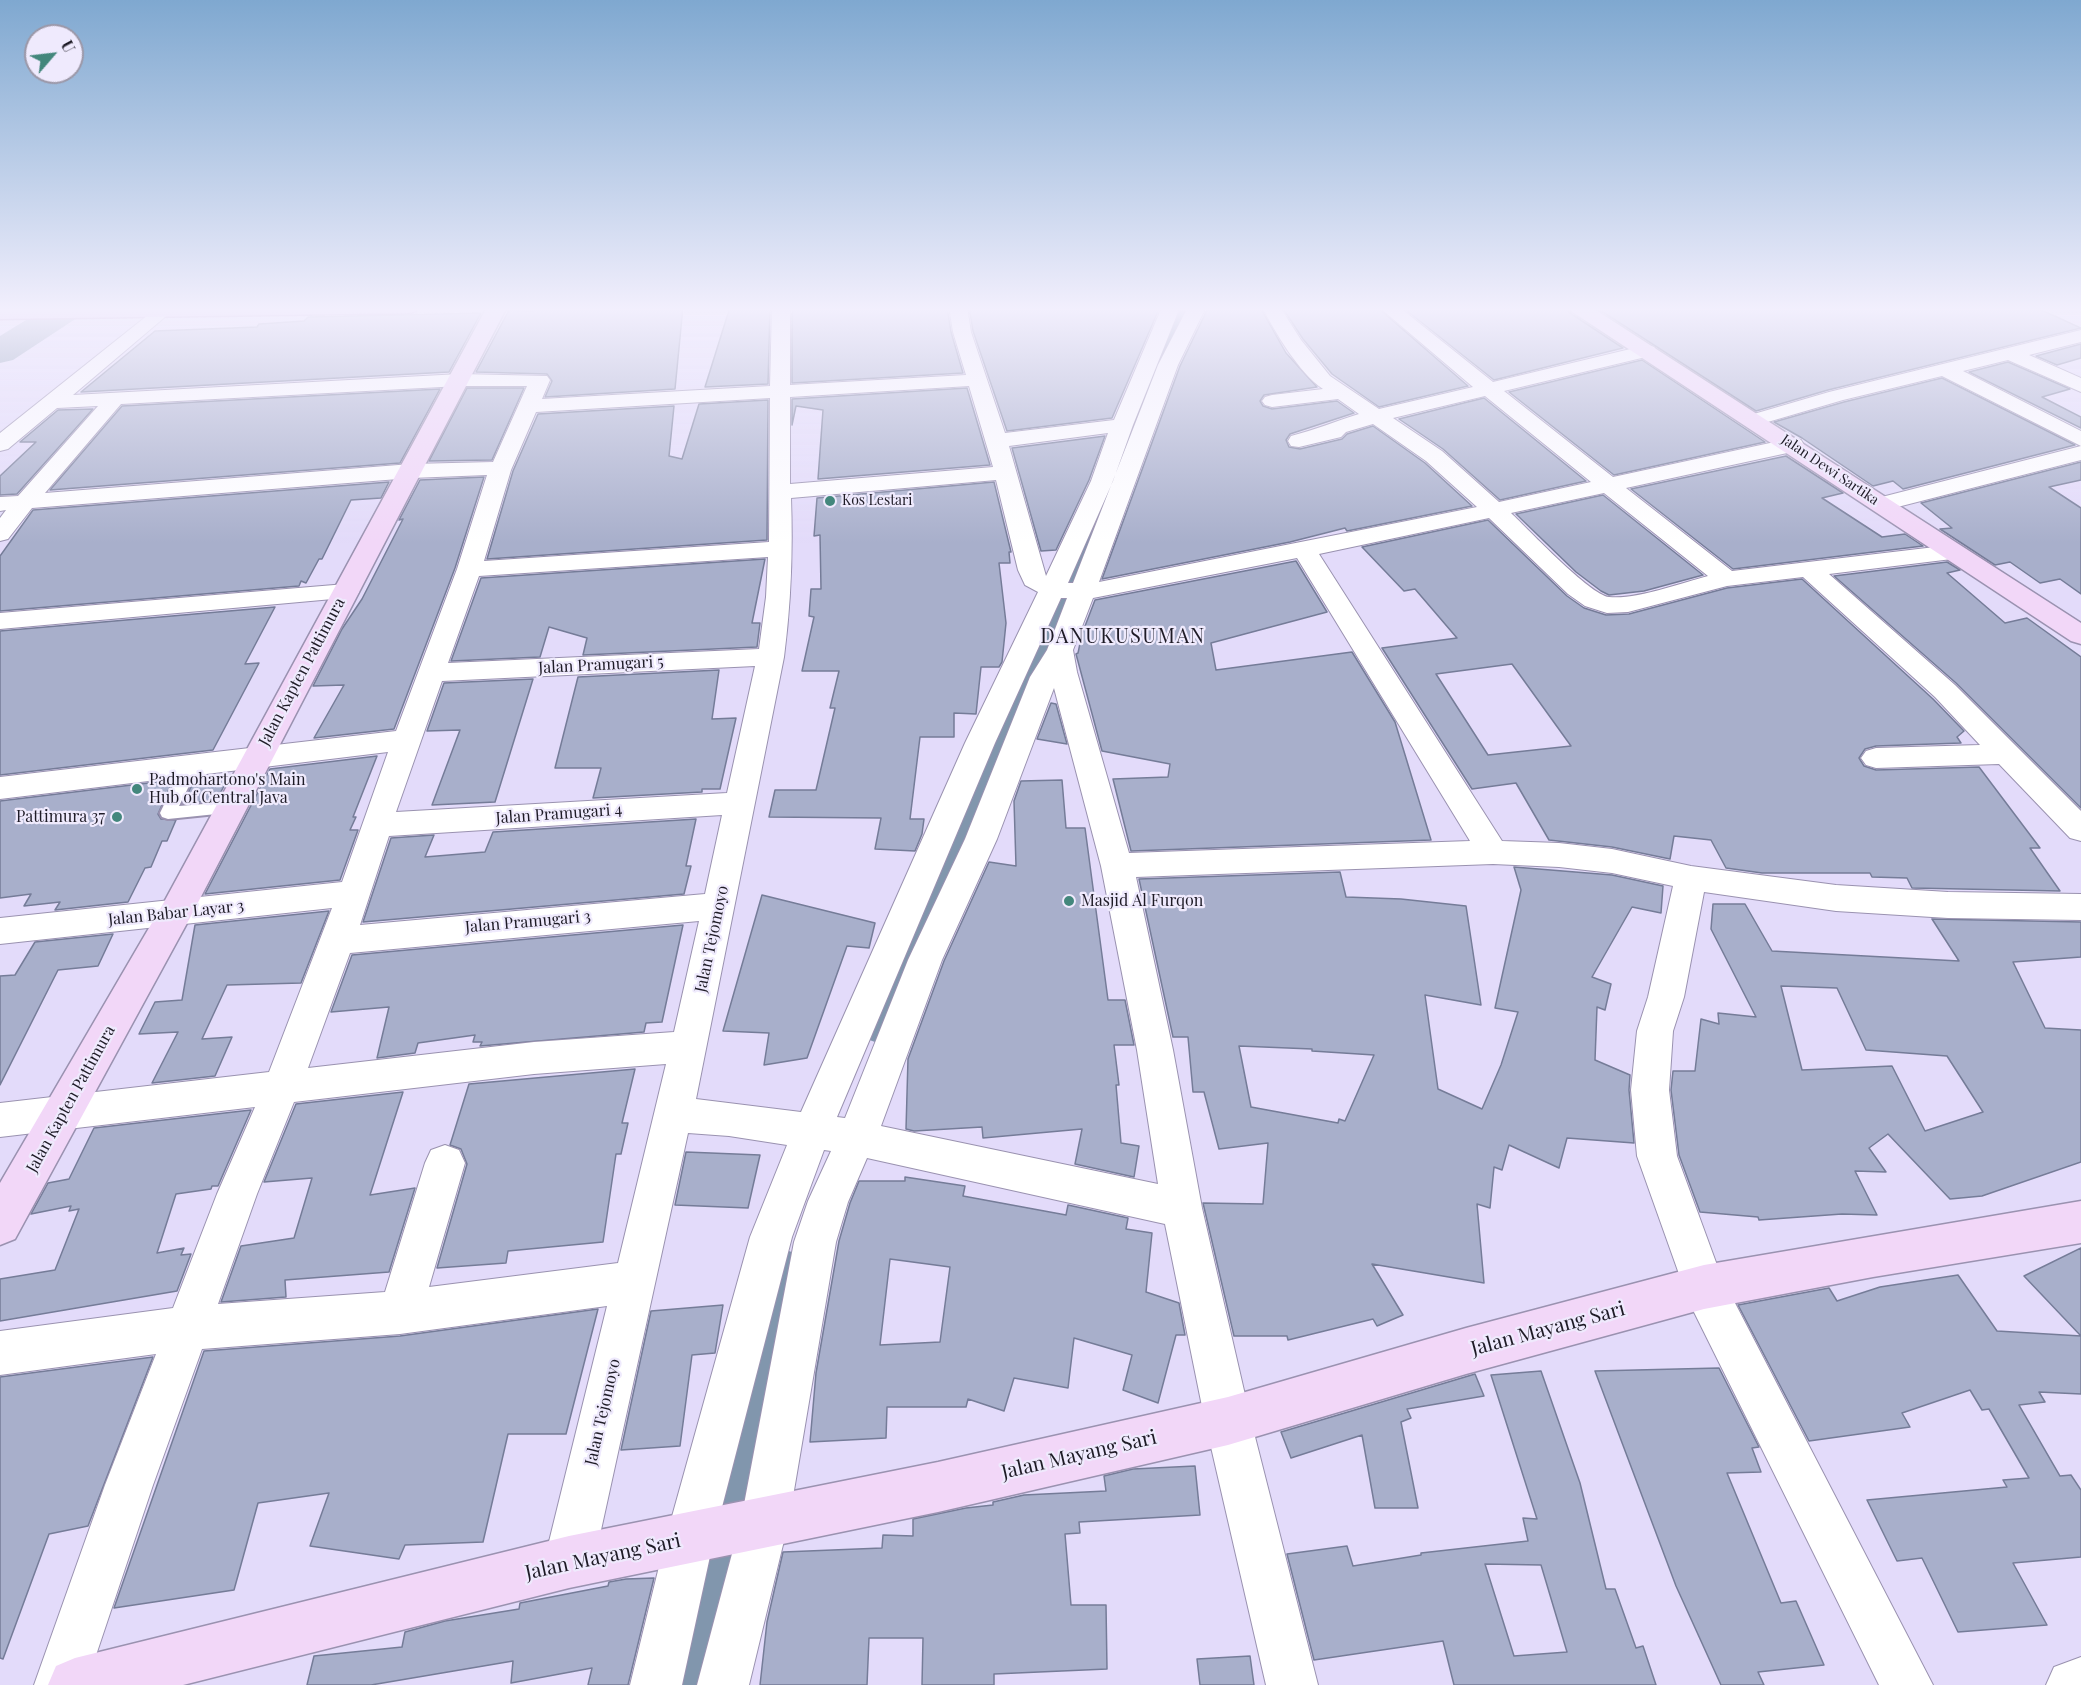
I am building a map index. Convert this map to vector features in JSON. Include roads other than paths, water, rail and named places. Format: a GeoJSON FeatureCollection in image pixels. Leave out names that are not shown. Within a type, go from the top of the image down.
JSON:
{"type":"FeatureCollection","features":[{"type":"Feature","properties":{"kind":"main road","name":"Jalan Kapten Pattimura"},"geometry":{"type":"LineString","coordinates":[[0,1224],[175,914],[255,759],[457,386]]}},
{"type":"Feature","properties":{"kind":"main road","name":"Jalan Dewi Sartika"},"geometry":{"type":"LineString","coordinates":[[1701,386],[2081,635]]}},
{"type":"Feature","properties":{"kind":"main road","name":"Jalan Mayang Sari"},"geometry":{"type":"LineString","coordinates":[[75,1685],[569,1562],[692,1538],[756,1522],[938,1487],[1228,1421],[1466,1352],[1704,1287],[2081,1222]]}},
{"type":"Feature","properties":{"kind":"street"},"geometry":{"type":"LineString","coordinates":[[0,444],[71,386]]}},
{"type":"Feature","properties":{"kind":"street"},"geometry":{"type":"LineString","coordinates":[[51,402],[363,386]]}},
{"type":"Feature","properties":{"kind":"street"},"geometry":{"type":"LineString","coordinates":[[60,1685],[129,1485],[237,1194],[282,1088],[338,941],[352,893],[469,569],[501,468],[538,386]]}},
{"type":"Feature","properties":{"kind":"street","name":"Jalan Tejomoyo"},"geometry":{"type":"LineString","coordinates":[[569,1562],[632,1282],[689,1047],[771,657],[779,597],[781,549],[778,386]]}},
{"type":"Feature","properties":{"kind":"street"},"geometry":{"type":"LineString","coordinates":[[529,406],[883,386]]}},
{"type":"Feature","properties":{"kind":"street"},"geometry":{"type":"LineString","coordinates":[[978,386],[997,441],[1034,580],[1067,590],[1304,550],[1610,487],[1793,445]]}},
{"type":"Feature","properties":{"kind":"street"},"geometry":{"type":"LineString","coordinates":[[1138,386],[1102,481],[1067,590],[1060,650],[1063,672],[1117,866],[1155,1050],[1182,1208],[1228,1421],[1292,1685]]}},
{"type":"Feature","properties":{"kind":"street"},"geometry":{"type":"LineString","coordinates":[[723,1685],[814,1242],[828,1201],[833,1134],[980,743],[1030,638],[1067,590],[1160,386]]}},
{"type":"Feature","properties":{"kind":"street"},"geometry":{"type":"LineString","coordinates":[[1330,386],[1441,461],[1577,589],[1594,601],[1607,605],[1628,604],[1727,579],[1952,552]]}},
{"type":"Feature","properties":{"kind":"street"},"geometry":{"type":"LineString","coordinates":[[1485,386],[1727,579]]}},
{"type":"Feature","properties":{"kind":"street"},"geometry":{"type":"LineString","coordinates":[[1299,441],[1333,432],[1338,427],[1377,416],[1498,386]]}},
{"type":"Feature","properties":{"kind":"street"},"geometry":{"type":"LineString","coordinates":[[1754,420],[1877,386]]}},
{"type":"Feature","properties":{"kind":"street"},"geometry":{"type":"LineString","coordinates":[[1976,386],[2081,440]]}},
{"type":"Feature","properties":{"kind":"street"},"geometry":{"type":"LineString","coordinates":[[1272,401],[1340,393]]}},
{"type":"Feature","properties":{"kind":"street"},"geometry":{"type":"LineString","coordinates":[[0,534],[24,503],[114,400]]}},
{"type":"Feature","properties":{"kind":"street"},"geometry":{"type":"LineString","coordinates":[[997,441],[1122,424]]}},
{"type":"Feature","properties":{"kind":"street"},"geometry":{"type":"LineString","coordinates":[[1882,504],[2075,458]]}},
{"type":"Feature","properties":{"kind":"street"},"geometry":{"type":"LineString","coordinates":[[0,504],[411,471],[501,468]]}},
{"type":"Feature","properties":{"kind":"street"},"geometry":{"type":"LineString","coordinates":[[779,492],[1004,472]]}},
{"type":"Feature","properties":{"kind":"street"},"geometry":{"type":"LineString","coordinates":[[469,569],[781,549]]}},
{"type":"Feature","properties":{"kind":"street"},"geometry":{"type":"LineString","coordinates":[[1304,550],[1493,852]]}},
{"type":"Feature","properties":{"kind":"street"},"geometry":{"type":"LineString","coordinates":[[1810,570],[1945,691],[2081,830]]}},
{"type":"Feature","properties":{"kind":"street"},"geometry":{"type":"LineString","coordinates":[[0,621],[346,592]]}},
{"type":"Feature","properties":{"kind":"street"},"geometry":{"type":"LineString","coordinates":[[656,1685],[771,1236],[833,1134],[925,960],[981,839],[1044,677],[1060,650]]}},
{"type":"Feature","properties":{"kind":"street","name":"Jalan Pramugari 5"},"geometry":{"type":"LineString","coordinates":[[431,673],[771,657]]}},
{"type":"Feature","properties":{"kind":"street"},"geometry":{"type":"LineString","coordinates":[[0,788],[407,740]]}},
{"type":"Feature","properties":{"kind":"street"},"geometry":{"type":"LineString","coordinates":[[1876,758],[2007,754]]}},
{"type":"Feature","properties":{"kind":"street","name":"Jalan Pramugari 4"},"geometry":{"type":"LineString","coordinates":[[377,825],[741,803]]}},
{"type":"Feature","properties":{"kind":"street"},"geometry":{"type":"LineString","coordinates":[[1117,866],[1493,852],[1558,855],[1612,861],[1691,878],[1836,898],[1959,906],[2081,907]]}},
{"type":"Feature","properties":{"kind":"street"},"geometry":{"type":"LineString","coordinates":[[1691,878],[1666,997],[1655,1031],[1650,1090],[1656,1156],[1704,1287],[1907,1685]]}},
{"type":"Feature","properties":{"kind":"street","name":"Jalan Babar Layar 3"},"geometry":{"type":"LineString","coordinates":[[0,931],[175,914],[352,893]]}},
{"type":"Feature","properties":{"kind":"street","name":"Jalan Pramugari 3"},"geometry":{"type":"LineString","coordinates":[[338,941],[719,906]]}},
{"type":"Feature","properties":{"kind":"street"},"geometry":{"type":"LineString","coordinates":[[0,1120],[65,1110],[282,1088],[534,1058],[689,1047]]}},
{"type":"Feature","properties":{"kind":"street"},"geometry":{"type":"LineString","coordinates":[[672,1115],[729,1119],[833,1134],[1182,1208]]}},
{"type":"Feature","properties":{"kind":"street"},"geometry":{"type":"LineString","coordinates":[[400,1312],[445,1163]]}},
{"type":"Feature","properties":{"kind":"street"},"geometry":{"type":"LineString","coordinates":[[0,1353],[187,1328],[400,1312],[632,1282]]}},
{"type":"Feature","properties":{"kind":"street"},"geometry":{"type":"LineString","coordinates":[[2072,1685],[2081,1683]]}},
{"type":"Feature","properties":{"kind":"lane"},"geometry":{"type":"LineString","coordinates":[[183,782],[168,813],[230,808]]}},
{"type":"Feature","properties":{"kind":"waterway"},"geometry":{"type":"LineString","coordinates":[[875,1025],[1122,461],[1145,386]]}},
{"type":"Feature","properties":{"kind":"waterway"},"geometry":{"type":"LineString","coordinates":[[698,1685],[732,1545],[780,1270]]}},
{"type":"Feature","properties":{"kind":"place","name":"Kos Lestari"},"geometry":{"type":"Point","coordinates":[830,501]}},
{"type":"Feature","properties":{"kind":"place","name":"Padmohartono's Main Hub of Central Java"},"geometry":{"type":"Point","coordinates":[137,789]}},
{"type":"Feature","properties":{"kind":"place","name":"Pattimura 37"},"geometry":{"type":"Point","coordinates":[117,817]}},
{"type":"Feature","properties":{"kind":"place","name":"Masjid Al Furqon"},"geometry":{"type":"Point","coordinates":[1069,901]}},
{"type":"Feature","properties":{"kind":"district","name":"DANUKUSUMAN"},"geometry":{"type":"Point","coordinates":[1123,637]}}]}
